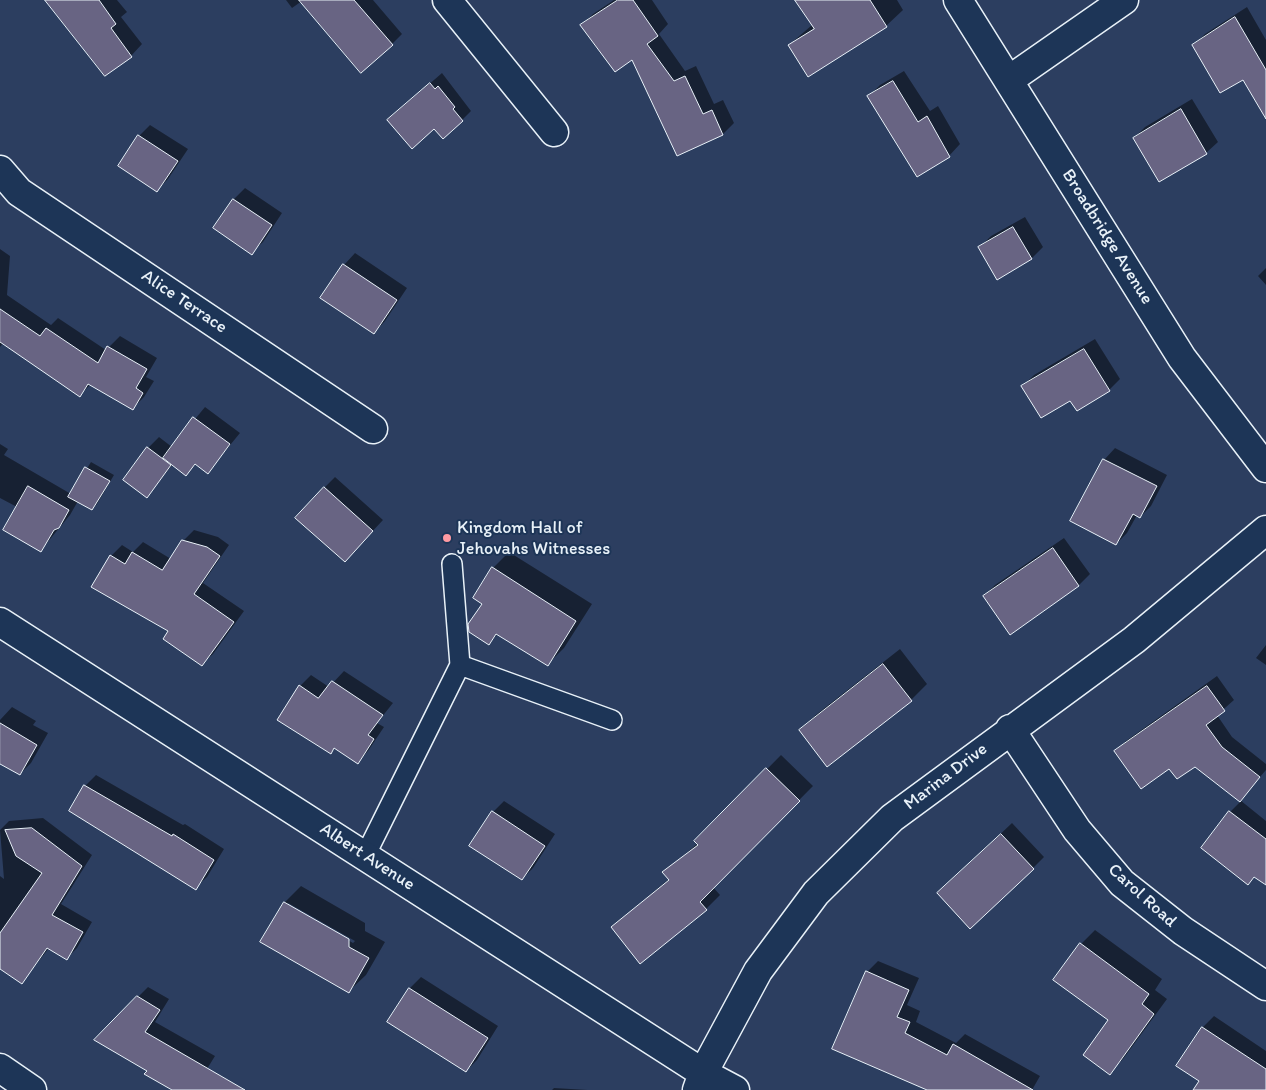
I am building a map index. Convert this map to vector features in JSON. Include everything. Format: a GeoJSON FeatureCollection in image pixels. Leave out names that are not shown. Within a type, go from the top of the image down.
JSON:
{"type":"FeatureCollection","features":[{"type":"Feature","properties":{"kind":"street"},"geometry":{"type":"LineString","coordinates":[[447,0],[554,132]]}},
{"type":"Feature","properties":{"kind":"street","name":"Broadbridge Avenue"},"geometry":{"type":"LineString","coordinates":[[958,0],[1182,358],[1266,468]]}},
{"type":"Feature","properties":{"kind":"street"},"geometry":{"type":"LineString","coordinates":[[1009,80],[1124,0]]}},
{"type":"Feature","properties":{"kind":"street","name":"Alice Terrace"},"geometry":{"type":"LineString","coordinates":[[0,170],[19,192],[373,429]]}},
{"type":"Feature","properties":{"kind":"street","name":"Marina Drive"},"geometry":{"type":"LineString","coordinates":[[700,1082],[758,971],[816,893],[892,818],[1010,729],[1134,640],[1266,530]]}},
{"type":"Feature","properties":{"kind":"street","name":"Albert Avenue"},"geometry":{"type":"LineString","coordinates":[[0,622],[365,856],[700,1082],[735,1090]]}},
{"type":"Feature","properties":{"kind":"street","name":"Carol Road"},"geometry":{"type":"LineString","coordinates":[[1010,729],[1077,830],[1122,883],[1183,931],[1266,986]]}},
{"type":"Feature","properties":{"kind":"street"},"geometry":{"type":"LineString","coordinates":[[0,1068],[32,1090]]}},
{"type":"Feature","properties":{"kind":"lane"},"geometry":{"type":"LineString","coordinates":[[365,856],[460,665],[452,564]]}},
{"type":"Feature","properties":{"kind":"lane"},"geometry":{"type":"LineString","coordinates":[[460,665],[612,720]]}},
{"type":"Feature","properties":{"kind":"building"},"geometry":{"type":"Polygon","coordinates":[[[45,0],[99,0],[116,24],[111,28],[132,57],[105,76],[45,0]]]}},
{"type":"Feature","properties":{"kind":"building"},"geometry":{"type":"Polygon","coordinates":[[[299,0],[354,0],[393,45],[361,73],[299,0]]]}},
{"type":"Feature","properties":{"kind":"building"},"geometry":{"type":"Polygon","coordinates":[[[618,0],[633,0],[658,36],[647,44],[674,81],[685,76],[703,114],[712,110],[723,135],[677,156],[632,60],[615,72],[580,25],[618,0]]]}},
{"type":"Feature","properties":{"kind":"building"},"geometry":{"type":"Polygon","coordinates":[[[795,0],[870,0],[887,27],[808,77],[788,45],[814,29],[795,0]]]}},
{"type":"Feature","properties":{"kind":"building"},"geometry":{"type":"Polygon","coordinates":[[[1235,17],[1266,70],[1266,119],[1243,80],[1220,93],[1192,45],[1235,17]]]}},
{"type":"Feature","properties":{"kind":"building"},"geometry":{"type":"Polygon","coordinates":[[[893,81],[918,122],[927,116],[950,157],[917,177],[867,96],[893,81]]]}},
{"type":"Feature","properties":{"kind":"building"},"geometry":{"type":"Polygon","coordinates":[[[430,83],[435,89],[438,86],[455,107],[453,109],[463,121],[443,139],[434,129],[412,149],[387,120],[430,83]]]}},
{"type":"Feature","properties":{"kind":"building"},"geometry":{"type":"Polygon","coordinates":[[[1181,109],[1207,154],[1159,182],[1133,138],[1181,109]]]}},
{"type":"Feature","properties":{"kind":"building"},"geometry":{"type":"Polygon","coordinates":[[[138,135],[178,161],[157,192],[118,166],[138,135]]]}},
{"type":"Feature","properties":{"kind":"building"},"geometry":{"type":"Polygon","coordinates":[[[233,199],[272,225],[252,255],[213,228],[233,199]]]}},
{"type":"Feature","properties":{"kind":"building"},"geometry":{"type":"Polygon","coordinates":[[[1013,227],[1032,259],[997,280],[978,247],[1013,227]]]}},
{"type":"Feature","properties":{"kind":"building"},"geometry":{"type":"Polygon","coordinates":[[[343,264],[397,300],[374,334],[320,298],[343,264]]]}},
{"type":"Feature","properties":{"kind":"building"},"geometry":{"type":"Polygon","coordinates":[[[0,309],[40,336],[46,328],[98,363],[107,346],[147,369],[136,388],[143,393],[133,410],[88,384],[80,397],[0,342],[0,309]]]}},
{"type":"Feature","properties":{"kind":"building"},"geometry":{"type":"Polygon","coordinates":[[[1084,349],[1110,391],[1077,411],[1070,401],[1041,418],[1021,386],[1084,349]]]}},
{"type":"Feature","properties":{"kind":"building"},"geometry":{"type":"Polygon","coordinates":[[[193,417],[230,444],[208,474],[195,464],[186,476],[163,458],[193,417]]]}},
{"type":"Feature","properties":{"kind":"building"},"geometry":{"type":"Polygon","coordinates":[[[147,447],[171,465],[147,498],[123,480],[147,447]]]}},
{"type":"Feature","properties":{"kind":"building"},"geometry":{"type":"Polygon","coordinates":[[[1103,459],[1157,486],[1140,518],[1133,514],[1116,545],[1070,521],[1103,459]]]}},
{"type":"Feature","properties":{"kind":"building"},"geometry":{"type":"Polygon","coordinates":[[[85,467],[110,481],[92,510],[68,497],[85,467]]]}},
{"type":"Feature","properties":{"kind":"building"},"geometry":{"type":"Polygon","coordinates":[[[28,486],[69,510],[59,528],[54,530],[41,552],[3,530],[28,486]]]}},
{"type":"Feature","properties":{"kind":"building"},"geometry":{"type":"Polygon","coordinates":[[[324,487],[373,531],[345,562],[295,518],[324,487]]]}},
{"type":"Feature","properties":{"kind":"building"},"geometry":{"type":"Polygon","coordinates":[[[182,540],[207,547],[220,556],[194,594],[234,622],[202,666],[163,639],[168,631],[91,587],[110,555],[125,564],[132,552],[162,570],[182,540]]]}},
{"type":"Feature","properties":{"kind":"building"},"geometry":{"type":"Polygon","coordinates":[[[1053,548],[1079,586],[1010,635],[983,596],[1053,548]]]}},
{"type":"Feature","properties":{"kind":"building"},"geometry":{"type":"Polygon","coordinates":[[[492,567],[576,621],[548,666],[496,634],[489,645],[469,632],[468,624],[482,604],[473,598],[492,567]]]}},
{"type":"Feature","properties":{"kind":"building"},"geometry":{"type":"Polygon","coordinates":[[[883,664],[912,701],[827,767],[799,730],[883,664]]]}},
{"type":"Feature","properties":{"kind":"building"},"geometry":{"type":"Polygon","coordinates":[[[332,681],[383,715],[368,735],[374,739],[358,764],[334,748],[331,754],[277,720],[299,685],[318,698],[332,681]]]}},
{"type":"Feature","properties":{"kind":"building"},"geometry":{"type":"Polygon","coordinates":[[[1207,686],[1225,711],[1206,725],[1222,747],[1260,777],[1240,802],[1195,767],[1177,779],[1169,769],[1141,789],[1114,751],[1207,686]]]}},
{"type":"Feature","properties":{"kind":"building"},"geometry":{"type":"Polygon","coordinates":[[[0,723],[37,745],[20,775],[0,764],[0,723]]]}},
{"type":"Feature","properties":{"kind":"building"},"geometry":{"type":"Polygon","coordinates":[[[766,768],[800,801],[700,902],[707,910],[640,964],[611,927],[669,880],[662,872],[698,845],[694,841],[766,768]]]}},
{"type":"Feature","properties":{"kind":"building"},"geometry":{"type":"Polygon","coordinates":[[[84,785],[172,836],[173,834],[214,860],[196,890],[69,811],[84,785]]]}},
{"type":"Feature","properties":{"kind":"building"},"geometry":{"type":"Polygon","coordinates":[[[492,811],[545,846],[522,880],[469,846],[492,811]]]}},
{"type":"Feature","properties":{"kind":"building"},"geometry":{"type":"Polygon","coordinates":[[[1229,811],[1266,839],[1266,885],[1254,877],[1248,885],[1201,848],[1229,811]]]}},
{"type":"Feature","properties":{"kind":"building"},"geometry":{"type":"Polygon","coordinates":[[[32,828],[82,866],[52,915],[83,932],[67,960],[47,948],[22,984],[0,969],[0,933],[42,873],[16,856],[5,830],[32,828]]]}},
{"type":"Feature","properties":{"kind":"building"},"geometry":{"type":"Polygon","coordinates":[[[1001,834],[1034,869],[970,929],[937,893],[1001,834]]]}},
{"type":"Feature","properties":{"kind":"building"},"geometry":{"type":"Polygon","coordinates":[[[284,902],[349,939],[349,947],[369,958],[349,993],[260,942],[284,902]]]}},
{"type":"Feature","properties":{"kind":"building"},"geometry":{"type":"Polygon","coordinates":[[[1080,943],[1149,994],[1142,1004],[1154,1014],[1110,1075],[1083,1055],[1108,1020],[1053,980],[1080,943]]]}},
{"type":"Feature","properties":{"kind":"building"},"geometry":{"type":"Polygon","coordinates":[[[866,971],[909,990],[897,1017],[910,1022],[905,1033],[947,1055],[953,1044],[1033,1090],[927,1090],[832,1049],[866,971]]]}},
{"type":"Feature","properties":{"kind":"building"},"geometry":{"type":"Polygon","coordinates":[[[409,988],[488,1038],[466,1072],[387,1022],[409,988]]]}},
{"type":"Feature","properties":{"kind":"building"},"geometry":{"type":"Polygon","coordinates":[[[137,996],[160,1010],[145,1032],[245,1090],[172,1090],[144,1074],[147,1071],[94,1040],[137,996]]]}},
{"type":"Feature","properties":{"kind":"building"},"geometry":{"type":"Polygon","coordinates":[[[1202,1027],[1266,1069],[1266,1090],[1193,1090],[1199,1081],[1176,1066],[1202,1027]]]}},
{"type":"Feature","properties":{"kind":"place","name":"Kingdom Hall of Jehovahs Witnesses"},"geometry":{"type":"Point","coordinates":[447,538]}}]}
